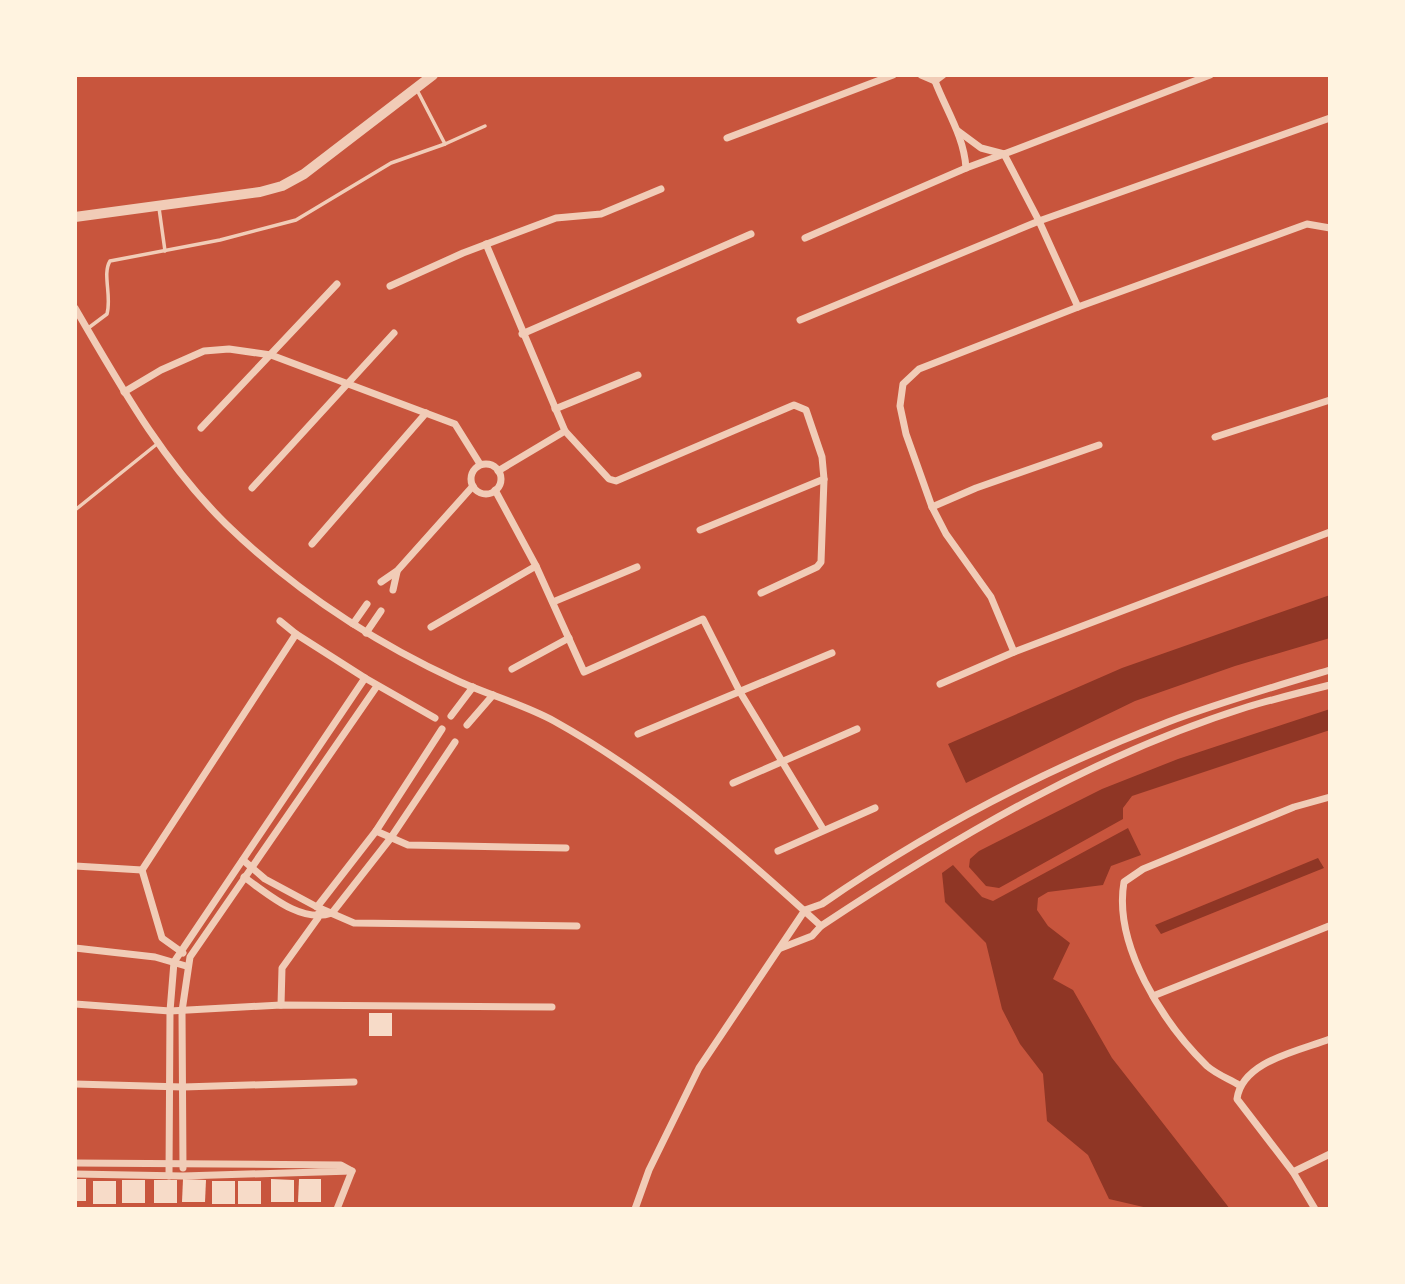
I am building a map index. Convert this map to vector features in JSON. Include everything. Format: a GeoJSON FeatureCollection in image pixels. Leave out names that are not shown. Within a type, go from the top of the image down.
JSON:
{"type":"FeatureCollection","features":[{"type":"Feature","properties":{"kind":"street"},"geometry":{"type":"LineString","coordinates":[[75,217],[260,192],[282,186],[304,174],[433,75]]}},
{"type":"Feature","properties":{"kind":"street"},"geometry":{"type":"LineString","coordinates":[[727,138],[893,75]]}},
{"type":"Feature","properties":{"kind":"street"},"geometry":{"type":"LineString","coordinates":[[921,75],[934,81],[958,131],[965,152],[966,167]]}},
{"type":"Feature","properties":{"kind":"street"},"geometry":{"type":"LineString","coordinates":[[934,81],[943,75]]}},
{"type":"Feature","properties":{"kind":"street"},"geometry":{"type":"LineString","coordinates":[[805,238],[966,167],[1004,155],[1210,75]]}},
{"type":"Feature","properties":{"kind":"street"},"geometry":{"type":"LineString","coordinates":[[800,320],[1039,220],[1330,118]]}},
{"type":"Feature","properties":{"kind":"street"},"geometry":{"type":"LineString","coordinates":[[958,131],[981,148],[1004,155],[1039,220],[1078,307]]}},
{"type":"Feature","properties":{"kind":"street"},"geometry":{"type":"LineString","coordinates":[[390,286],[486,244],[556,218],[601,214],[661,189]]}},
{"type":"Feature","properties":{"kind":"street"},"geometry":{"type":"LineString","coordinates":[[1014,652],[991,597],[946,534],[932,507],[906,434],[900,406],[903,384],[919,369],[1078,307],[1307,224],[1330,228]]}},
{"type":"Feature","properties":{"kind":"street"},"geometry":{"type":"LineString","coordinates":[[522,334],[751,234]]}},
{"type":"Feature","properties":{"kind":"street"},"geometry":{"type":"LineString","coordinates":[[486,244],[565,431],[611,481],[794,405],[801,405],[807,410],[822,457],[824,479],[821,562],[817,567],[761,593]]}},
{"type":"Feature","properties":{"kind":"street"},"geometry":{"type":"LineString","coordinates":[[201,428],[337,284]]}},
{"type":"Feature","properties":{"kind":"street"},"geometry":{"type":"LineString","coordinates":[[75,308],[157,444],[225,523],[285,575],[366,633],[473,687],[551,719],[630,767],[715,832],[821,926]]}},
{"type":"Feature","properties":{"kind":"street"},"geometry":{"type":"LineString","coordinates":[[252,488],[345,383],[394,333]]}},
{"type":"Feature","properties":{"kind":"street"},"geometry":{"type":"LineString","coordinates":[[124,392],[161,370],[204,351],[229,349],[271,355],[455,425],[480,464]]}},
{"type":"Feature","properties":{"kind":"street"},"geometry":{"type":"LineString","coordinates":[[555,409],[638,375]]}},
{"type":"Feature","properties":{"kind":"street"},"geometry":{"type":"LineString","coordinates":[[1215,437],[1330,400]]}},
{"type":"Feature","properties":{"kind":"street"},"geometry":{"type":"LineString","coordinates":[[312,544],[426,413]]}},
{"type":"Feature","properties":{"kind":"street"},"geometry":{"type":"LineString","coordinates":[[498,471],[565,431]]}},
{"type":"Feature","properties":{"kind":"street"},"geometry":{"type":"LineString","coordinates":[[932,507],[975,488],[1099,445]]}},
{"type":"Feature","properties":{"kind":"street"},"geometry":{"type":"LineString","coordinates":[[381,582],[397,571],[472,486],[472,471],[480,464],[491,464],[498,471],[500,481],[495,490],[481,493],[472,486]]}},
{"type":"Feature","properties":{"kind":"street"},"geometry":{"type":"LineString","coordinates":[[701,530],[824,479]]}},
{"type":"Feature","properties":{"kind":"street"},"geometry":{"type":"LineString","coordinates":[[495,490],[536,566],[584,672],[703,619],[740,692],[823,829]]}},
{"type":"Feature","properties":{"kind":"street"},"geometry":{"type":"LineString","coordinates":[[940,684],[1014,652],[1330,532]]}},
{"type":"Feature","properties":{"kind":"street"},"geometry":{"type":"LineString","coordinates":[[431,626],[536,566]]}},
{"type":"Feature","properties":{"kind":"street"},"geometry":{"type":"LineString","coordinates":[[553,602],[638,567]]}},
{"type":"Feature","properties":{"kind":"street"},"geometry":{"type":"LineString","coordinates":[[393,590],[397,571]]}},
{"type":"Feature","properties":{"kind":"street"},"geometry":{"type":"LineString","coordinates":[[353,624],[367,604]]}},
{"type":"Feature","properties":{"kind":"street"},"geometry":{"type":"LineString","coordinates":[[366,633],[381,611]]}},
{"type":"Feature","properties":{"kind":"street"},"geometry":{"type":"LineString","coordinates":[[280,621],[377,686],[435,718]]}},
{"type":"Feature","properties":{"kind":"street"},"geometry":{"type":"LineString","coordinates":[[190,957],[162,937],[142,870],[296,634]]}},
{"type":"Feature","properties":{"kind":"street"},"geometry":{"type":"LineString","coordinates":[[512,669],[569,638]]}},
{"type":"Feature","properties":{"kind":"street"},"geometry":{"type":"LineString","coordinates":[[638,734],[832,653]]}},
{"type":"Feature","properties":{"kind":"street"},"geometry":{"type":"LineString","coordinates":[[635,1209],[649,1170],[699,1068],[805,910],[821,904],[917,843],[1080,758],[1170,721],[1330,670]]}},
{"type":"Feature","properties":{"kind":"street"},"geometry":{"type":"LineString","coordinates":[[169,1176],[170,1011],[174,962],[365,678]]}},
{"type":"Feature","properties":{"kind":"street"},"geometry":{"type":"LineString","coordinates":[[781,948],[812,936],[821,926],[924,859],[1024,802],[1174,733],[1247,707],[1330,685]]}},
{"type":"Feature","properties":{"kind":"street"},"geometry":{"type":"LineString","coordinates":[[183,1176],[181,1011],[186,966],[377,686]]}},
{"type":"Feature","properties":{"kind":"street"},"geometry":{"type":"LineString","coordinates":[[451,716],[473,687]]}},
{"type":"Feature","properties":{"kind":"street"},"geometry":{"type":"LineString","coordinates":[[467,725],[493,695]]}},
{"type":"Feature","properties":{"kind":"street"},"geometry":{"type":"LineString","coordinates":[[318,918],[317,906],[376,831],[442,729]]}},
{"type":"Feature","properties":{"kind":"street"},"geometry":{"type":"LineString","coordinates":[[733,783],[857,729]]}},
{"type":"Feature","properties":{"kind":"street"},"geometry":{"type":"LineString","coordinates":[[281,1005],[282,968],[318,918],[332,913],[390,839],[455,742]]}},
{"type":"Feature","properties":{"kind":"street"},"geometry":{"type":"LineString","coordinates":[[1239,1085],[1209,1068],[1172,1025],[1153,996],[1128,942],[1120,905],[1124,882],[1143,869],[1294,807],[1330,797]]}},
{"type":"Feature","properties":{"kind":"street"},"geometry":{"type":"LineString","coordinates":[[778,851],[875,808]]}},
{"type":"Feature","properties":{"kind":"street"},"geometry":{"type":"LineString","coordinates":[[376,831],[408,845],[566,848]]}},
{"type":"Feature","properties":{"kind":"street"},"geometry":{"type":"LineString","coordinates":[[917,843],[914,848],[924,859]]}},
{"type":"Feature","properties":{"kind":"street"},"geometry":{"type":"LineString","coordinates":[[243,860],[265,879],[354,923],[577,926]]}},
{"type":"Feature","properties":{"kind":"street"},"geometry":{"type":"LineString","coordinates":[[75,866],[142,870]]}},
{"type":"Feature","properties":{"kind":"street"},"geometry":{"type":"LineString","coordinates":[[236,872],[292,909],[318,918]]}},
{"type":"Feature","properties":{"kind":"street"},"geometry":{"type":"LineString","coordinates":[[1153,996],[1329,926]]}},
{"type":"Feature","properties":{"kind":"street"},"geometry":{"type":"LineString","coordinates":[[75,948],[155,957],[186,966]]}},
{"type":"Feature","properties":{"kind":"street"},"geometry":{"type":"LineString","coordinates":[[75,1004],[170,1011],[281,1005],[552,1007]]}},
{"type":"Feature","properties":{"kind":"street"},"geometry":{"type":"LineString","coordinates":[[1315,1209],[1293,1172],[1237,1099],[1239,1085],[1270,1062],[1330,1039]]}},
{"type":"Feature","properties":{"kind":"street"},"geometry":{"type":"LineString","coordinates":[[75,1084],[183,1087],[354,1082]]}},
{"type":"Feature","properties":{"kind":"street"},"geometry":{"type":"LineString","coordinates":[[1293,1172],[1330,1154]]}},
{"type":"Feature","properties":{"kind":"street"},"geometry":{"type":"LineString","coordinates":[[75,1163],[169,1166],[341,1165],[352,1171]]}},
{"type":"Feature","properties":{"kind":"street"},"geometry":{"type":"LineString","coordinates":[[75,1174],[183,1176],[352,1171]]}},
{"type":"Feature","properties":{"kind":"street"},"geometry":{"type":"LineString","coordinates":[[337,1209],[352,1171]]}},
{"type":"Feature","properties":{"kind":"lane"},"geometry":{"type":"LineString","coordinates":[[416,88],[445,144]]}},
{"type":"Feature","properties":{"kind":"lane"},"geometry":{"type":"LineString","coordinates":[[87,329],[107,314],[110,290],[106,270],[110,261],[296,220],[391,163],[485,126]]}},
{"type":"Feature","properties":{"kind":"lane"},"geometry":{"type":"LineString","coordinates":[[159,204],[165,251]]}},
{"type":"Feature","properties":{"kind":"lane"},"geometry":{"type":"LineString","coordinates":[[75,510],[157,444]]}},
{"type":"Feature","properties":{"kind":"shaded area"},"geometry":{"type":"Polygon","coordinates":[[[1330,595],[1330,638],[1235,666],[1135,701],[966,783],[948,744],[1122,668],[1330,595]]]}},
{"type":"Feature","properties":{"kind":"shaded area"},"geometry":{"type":"Polygon","coordinates":[[[1330,709],[1330,730],[1132,796],[1123,808],[1123,819],[999,888],[986,886],[969,867],[970,859],[979,851],[1102,789],[1178,759],[1330,709]]]}},
{"type":"Feature","properties":{"kind":"shaded area"},"geometry":{"type":"Polygon","coordinates":[[[1128,828],[1141,855],[1111,866],[1103,885],[1048,892],[1038,898],[1037,910],[1048,926],[1070,943],[1053,979],[1073,990],[1112,1058],[1230,1209],[1152,1209],[1109,1199],[1088,1155],[1047,1121],[1043,1074],[1020,1044],[1002,1009],[986,943],[945,902],[942,873],[953,865],[982,897],[993,901],[1128,828]]]}},
{"type":"Feature","properties":{"kind":"shaded area"},"geometry":{"type":"Polygon","coordinates":[[[1318,858],[1324,868],[1161,934],[1155,925],[1318,858]]]}},
{"type":"Feature","properties":{"kind":"building"},"geometry":{"type":"Polygon","coordinates":[[[369,1013],[392,1013],[392,1036],[369,1036],[369,1013]]]}},
{"type":"Feature","properties":{"kind":"building"},"geometry":{"type":"Polygon","coordinates":[[[75,1179],[86,1179],[86,1201],[75,1201],[75,1179]]]}},
{"type":"Feature","properties":{"kind":"building"},"geometry":{"type":"Polygon","coordinates":[[[183,1179],[206,1180],[205,1202],[182,1202],[183,1179]]]}},
{"type":"Feature","properties":{"kind":"building"},"geometry":{"type":"Polygon","coordinates":[[[271,1179],[294,1180],[294,1202],[271,1202],[271,1179]]]}},
{"type":"Feature","properties":{"kind":"building"},"geometry":{"type":"Polygon","coordinates":[[[299,1179],[321,1179],[321,1202],[298,1202],[299,1179]]]}},
{"type":"Feature","properties":{"kind":"building"},"geometry":{"type":"Polygon","coordinates":[[[122,1180],[145,1180],[145,1203],[122,1203],[122,1180]]]}},
{"type":"Feature","properties":{"kind":"building"},"geometry":{"type":"Polygon","coordinates":[[[154,1180],[177,1180],[177,1203],[154,1203],[154,1180]]]}},
{"type":"Feature","properties":{"kind":"building"},"geometry":{"type":"Polygon","coordinates":[[[93,1181],[116,1181],[116,1204],[93,1204],[93,1181]]]}},
{"type":"Feature","properties":{"kind":"building"},"geometry":{"type":"Polygon","coordinates":[[[212,1181],[235,1181],[235,1204],[212,1204],[212,1181]]]}},
{"type":"Feature","properties":{"kind":"building"},"geometry":{"type":"Polygon","coordinates":[[[238,1181],[261,1181],[261,1204],[238,1204],[238,1181]]]}}]}
